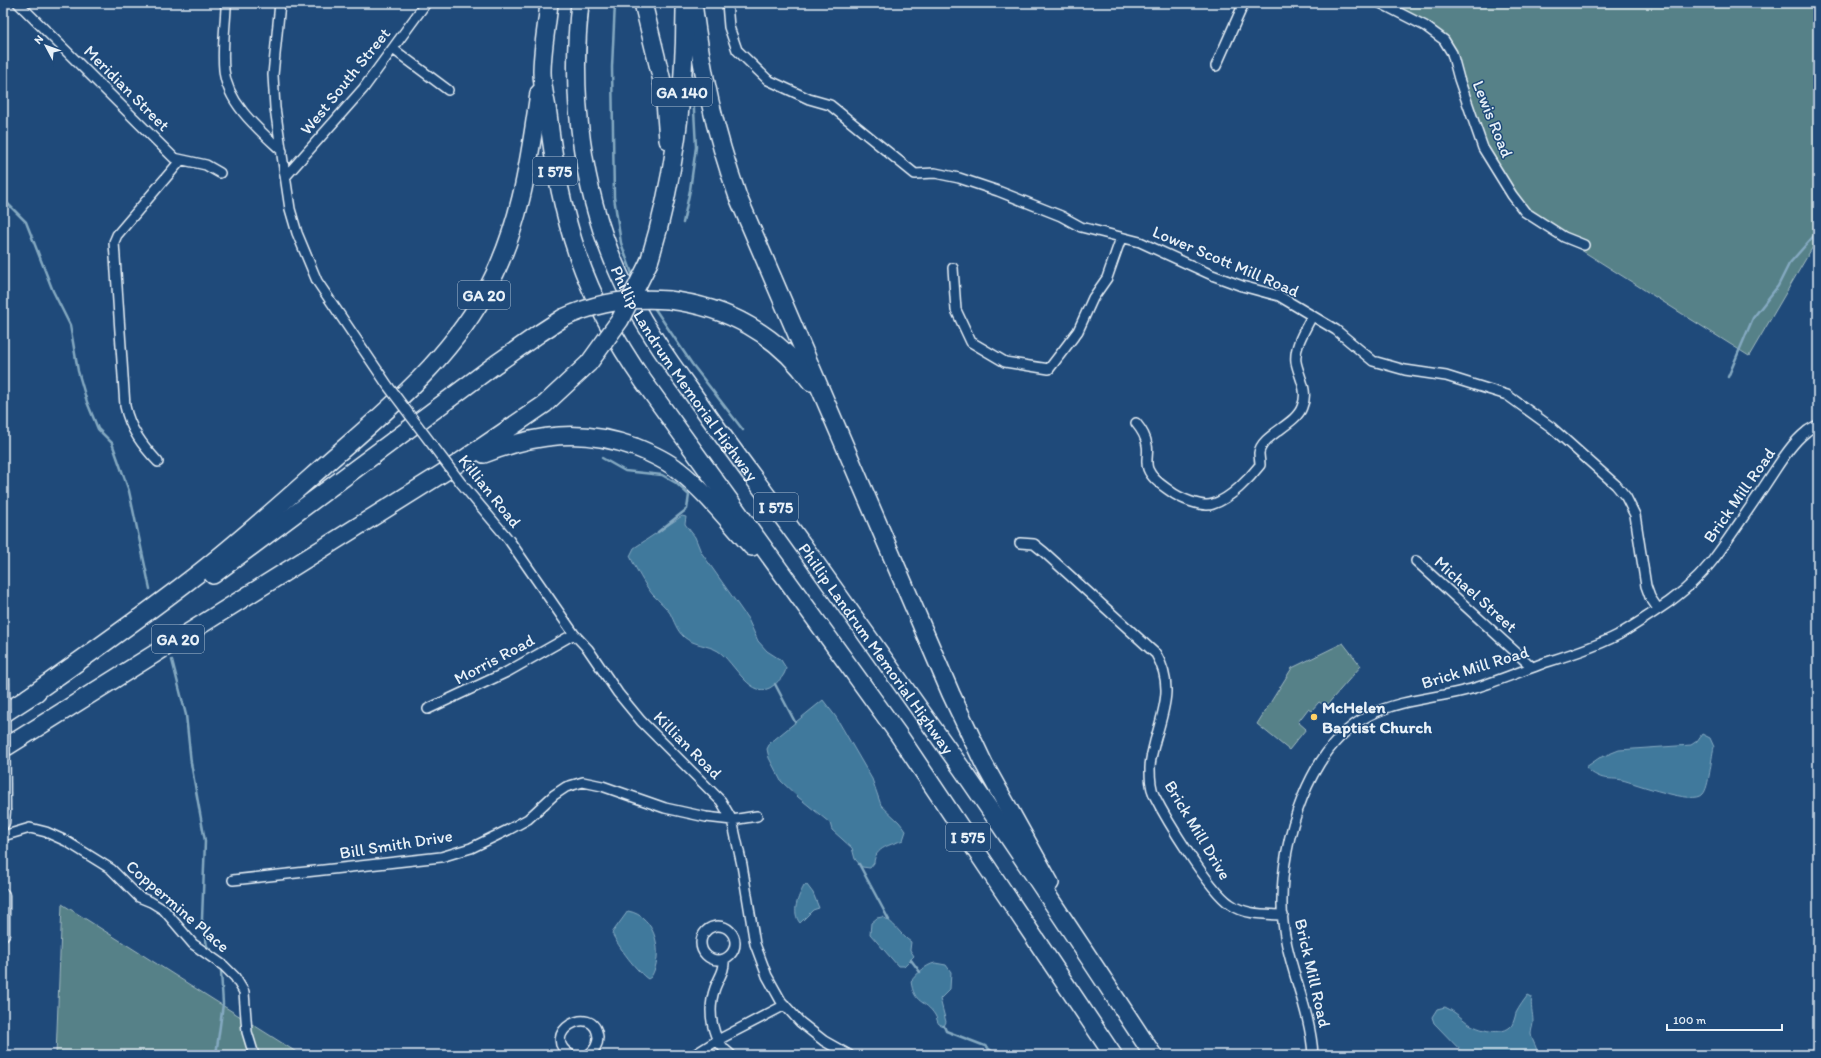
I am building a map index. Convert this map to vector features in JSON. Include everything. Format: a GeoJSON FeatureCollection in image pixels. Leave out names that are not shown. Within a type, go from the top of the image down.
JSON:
{"type":"FeatureCollection","features":[{"type":"Feature","properties":{"kind":"highway","name":"Phillip Landrum Memorial Highway"},"geometry":{"type":"LineString","coordinates":[[549,3],[542,73],[551,150],[562,200],[580,266],[606,322],[644,382],[898,734],[1113,1055]]}},
{"type":"Feature","properties":{"kind":"highway","name":"Phillip Landrum Memorial Highway"},"geometry":{"type":"LineString","coordinates":[[580,3],[577,82],[580,136],[586,170],[597,214],[607,244],[634,305],[653,338],[681,378],[773,502],[933,728],[1153,1055]]}},
{"type":"Feature","properties":{"kind":"highway","name":"GA 20"},"geometry":{"type":"LineString","coordinates":[[3,749],[454,466],[545,404],[589,363],[620,320],[649,262],[669,180],[667,116],[664,89],[643,3]]}},
{"type":"Feature","properties":{"kind":"highway","name":"GA 140"},"geometry":{"type":"LineString","coordinates":[[669,180],[683,86],[685,53],[685,3]]}},
{"type":"Feature","properties":{"kind":"highway"},"geometry":{"type":"LineString","coordinates":[[693,3],[701,63],[721,147],[738,197],[954,701],[984,764],[1094,967]]}},
{"type":"Feature","properties":{"kind":"highway","name":"GA 20"},"geometry":{"type":"LineString","coordinates":[[3,714],[164,600],[224,553],[394,405],[417,383],[454,341],[484,294],[506,247],[516,219],[530,162],[542,73]]}},
{"type":"Feature","properties":{"kind":"highway"},"geometry":{"type":"LineString","coordinates":[[27,698],[137,630],[167,609],[496,364],[540,333],[564,318],[590,308],[620,301],[637,299],[669,300],[714,309],[754,328],[791,358],[825,402]]}},
{"type":"Feature","properties":{"kind":"highway"},"geometry":{"type":"LineString","coordinates":[[454,466],[507,445],[553,435],[582,435],[598,437],[640,449],[677,468],[699,488],[817,622]]}},
{"type":"Feature","properties":{"kind":"street","name":"Meridian Street"},"geometry":{"type":"LineString","coordinates":[[18,3],[174,158],[181,160]]}},
{"type":"Feature","properties":{"kind":"street"},"geometry":{"type":"LineString","coordinates":[[225,3],[224,70],[230,93],[256,127],[282,151]]}},
{"type":"Feature","properties":{"kind":"street","name":"Killian Road"},"geometry":{"type":"LineString","coordinates":[[280,3],[273,74],[290,209],[297,234],[308,262],[329,301],[388,386],[461,483],[509,540],[574,634],[588,649],[618,693],[641,721],[702,780],[721,801],[732,820],[742,865],[755,944],[766,976],[785,1005],[800,1022],[824,1041],[849,1055]]}},
{"type":"Feature","properties":{"kind":"street"},"geometry":{"type":"LineString","coordinates":[[414,3],[424,6]]}},
{"type":"Feature","properties":{"kind":"street","name":"Lower Scott Mill Road"},"geometry":{"type":"LineString","coordinates":[[727,3],[729,27],[738,50],[768,80],[809,99],[830,105],[915,174],[935,173],[965,180],[1005,193],[1061,216],[1081,227],[1140,242],[1212,275],[1242,286],[1279,296],[1347,338],[1373,361],[1405,370],[1446,376],[1507,395],[1551,427],[1616,485],[1628,502],[1635,515],[1646,586],[1658,609]]}},
{"type":"Feature","properties":{"kind":"street"},"geometry":{"type":"LineString","coordinates":[[1216,66],[1244,3]]}},
{"type":"Feature","properties":{"kind":"street","name":"Lewis Road"},"geometry":{"type":"LineString","coordinates":[[1380,3],[1425,26],[1444,40],[1452,53],[1483,148],[1512,195],[1525,212],[1564,237],[1584,244]]}},
{"type":"Feature","properties":{"kind":"street","name":"West South Street"},"geometry":{"type":"LineString","coordinates":[[286,176],[363,89],[424,6]]}},
{"type":"Feature","properties":{"kind":"street"},"geometry":{"type":"LineString","coordinates":[[393,49],[448,90]]}},
{"type":"Feature","properties":{"kind":"street"},"geometry":{"type":"LineString","coordinates":[[158,462],[128,421],[125,406],[114,242],[117,235],[181,160],[206,165],[220,173]]}},
{"type":"Feature","properties":{"kind":"street"},"geometry":{"type":"LineString","coordinates":[[953,268],[956,310],[971,342],[1005,362],[1049,369],[1078,331],[1093,298],[1107,278],[1121,238]]}},
{"type":"Feature","properties":{"kind":"street"},"geometry":{"type":"LineString","coordinates":[[1136,423],[1148,445],[1146,457],[1148,470],[1157,482],[1173,494],[1193,503],[1212,504],[1232,492],[1250,477],[1260,465],[1259,452],[1263,444],[1294,418],[1302,408],[1305,392],[1296,361],[1297,345],[1312,316]]}},
{"type":"Feature","properties":{"kind":"street","name":"Brick Mill Road"},"geometry":{"type":"LineString","coordinates":[[1313,1055],[1312,1034],[1287,948],[1282,915],[1286,855],[1294,821],[1309,779],[1323,757],[1345,733],[1371,714],[1399,705],[1455,694],[1584,650],[1611,638],[1672,600],[1701,573],[1723,548],[1786,454],[1807,430],[1818,425]]}},
{"type":"Feature","properties":{"kind":"street","name":"Brick Mill Drive"},"geometry":{"type":"LineString","coordinates":[[1020,543],[1034,544],[1044,552],[1156,654],[1162,665],[1167,682],[1165,705],[1150,765],[1150,780],[1154,794],[1184,844],[1218,894],[1230,905],[1241,910],[1256,914],[1282,915]]}},
{"type":"Feature","properties":{"kind":"street","name":"Michael Street"},"geometry":{"type":"LineString","coordinates":[[1416,561],[1532,667]]}},
{"type":"Feature","properties":{"kind":"street","name":"Morris Road"},"geometry":{"type":"LineString","coordinates":[[428,709],[507,672],[574,634]]}},
{"type":"Feature","properties":{"kind":"street"},"geometry":{"type":"LineString","coordinates":[[3,670],[3,817]]}},
{"type":"Feature","properties":{"kind":"street","name":"Bill Smith Drive"},"geometry":{"type":"LineString","coordinates":[[233,880],[441,857],[472,848],[508,830],[528,819],[554,795],[566,787],[583,782],[602,786],[665,808],[706,817],[732,820]]}},
{"type":"Feature","properties":{"kind":"street"},"geometry":{"type":"LineString","coordinates":[[732,820],[757,816]]}},
{"type":"Feature","properties":{"kind":"street","name":"Coppermine Place"},"geometry":{"type":"LineString","coordinates":[[3,836],[30,828],[46,832],[60,838],[111,869],[139,897],[164,910],[192,944],[224,966],[242,986],[244,992],[249,1042],[254,1055]]}},
{"type":"Feature","properties":{"kind":"street"},"geometry":{"type":"LineString","coordinates":[[3,895],[3,934]]}},
{"type":"Feature","properties":{"kind":"street"},"geometry":{"type":"LineString","coordinates":[[724,959],[725,968],[715,988],[711,1005],[711,1020],[723,1049],[731,1055]]}},
{"type":"Feature","properties":{"kind":"street"},"geometry":{"type":"LineString","coordinates":[[694,1055],[718,1040],[785,1005]]}},
{"type":"Feature","properties":{"kind":"street"},"geometry":{"type":"LineString","coordinates":[[571,1055],[565,1050],[562,1044],[562,1032],[570,1023],[581,1021],[592,1026],[598,1036],[596,1048],[588,1055]]}},
{"type":"Feature","properties":{"kind":"green space"},"geometry":{"type":"Polygon","coordinates":[[[1385,3],[1818,3],[1818,238],[1749,356],[1532,219],[1470,122],[1440,35],[1385,3]]]}},
{"type":"Feature","properties":{"kind":"green space"},"geometry":{"type":"Polygon","coordinates":[[[1343,643],[1361,666],[1326,706],[1319,702],[1311,711],[1308,709],[1298,722],[1306,729],[1289,750],[1257,724],[1292,668],[1343,643]]]}},
{"type":"Feature","properties":{"kind":"green space"},"geometry":{"type":"Polygon","coordinates":[[[62,904],[301,1055],[56,1055],[62,904]]]}},
{"type":"Feature","properties":{"kind":"water"},"geometry":{"type":"Polygon","coordinates":[[[682,516],[686,517],[685,524],[695,537],[701,552],[748,619],[758,641],[767,651],[781,660],[786,668],[785,673],[774,685],[766,689],[758,689],[744,679],[718,651],[692,642],[684,637],[670,613],[653,595],[640,576],[630,556],[634,548],[682,516]]]}},
{"type":"Feature","properties":{"kind":"water"},"geometry":{"type":"Polygon","coordinates":[[[823,700],[836,717],[872,779],[881,805],[906,831],[903,840],[884,847],[877,853],[874,863],[870,868],[862,867],[855,859],[852,848],[832,830],[830,823],[781,781],[769,758],[767,749],[770,743],[823,700]]]}},
{"type":"Feature","properties":{"kind":"water"},"geometry":{"type":"Polygon","coordinates":[[[1702,734],[1710,738],[1714,747],[1707,786],[1703,794],[1698,797],[1677,796],[1622,780],[1604,778],[1588,770],[1586,767],[1599,758],[1619,750],[1691,745],[1697,741],[1702,734]]]}},
{"type":"Feature","properties":{"kind":"water"},"geometry":{"type":"Polygon","coordinates":[[[807,885],[813,893],[819,908],[813,910],[800,923],[797,919],[796,904],[804,886],[807,885]]]}},
{"type":"Feature","properties":{"kind":"water"},"geometry":{"type":"Polygon","coordinates":[[[628,911],[638,914],[646,920],[655,938],[657,959],[651,977],[648,979],[628,958],[612,933],[628,911]]]}},
{"type":"Feature","properties":{"kind":"water"},"geometry":{"type":"Polygon","coordinates":[[[882,917],[894,925],[911,942],[910,950],[914,956],[904,966],[898,966],[870,934],[871,923],[877,918],[882,917]]]}},
{"type":"Feature","properties":{"kind":"water"},"geometry":{"type":"Polygon","coordinates":[[[935,963],[946,965],[951,972],[950,989],[940,999],[946,1022],[944,1026],[939,1024],[936,1016],[917,998],[912,989],[911,981],[925,968],[935,963]]]}},
{"type":"Feature","properties":{"kind":"water"},"geometry":{"type":"Polygon","coordinates":[[[1528,995],[1532,997],[1531,1003],[1533,1022],[1531,1034],[1532,1040],[1537,1049],[1537,1055],[1465,1055],[1434,1023],[1432,1017],[1437,1009],[1445,1007],[1472,1026],[1490,1031],[1503,1031],[1512,1025],[1517,1011],[1528,995]]]}},
{"type":"Feature","properties":{"kind":"waterway"},"geometry":{"type":"LineString","coordinates":[[615,3],[612,67],[614,197],[621,243],[634,279]]}},
{"type":"Feature","properties":{"kind":"waterway"},"geometry":{"type":"LineString","coordinates":[[683,223],[690,190],[696,147],[692,74]]}},
{"type":"Feature","properties":{"kind":"waterway"},"geometry":{"type":"LineString","coordinates":[[3,192],[5,201],[26,222],[53,291],[70,325],[78,371],[87,402],[98,429],[112,443],[129,491],[150,589]]}},
{"type":"Feature","properties":{"kind":"waterway"},"geometry":{"type":"LineString","coordinates":[[1728,377],[1753,318],[1778,286],[1789,264],[1818,231]]}},
{"type":"Feature","properties":{"kind":"waterway"},"geometry":{"type":"LineString","coordinates":[[653,306],[692,364],[743,430]]}},
{"type":"Feature","properties":{"kind":"waterway"},"geometry":{"type":"LineString","coordinates":[[602,458],[625,471],[662,475],[676,483],[689,495],[687,509],[658,532]]}},
{"type":"Feature","properties":{"kind":"waterway"},"geometry":{"type":"LineString","coordinates":[[172,660],[186,715],[191,763],[205,841],[202,919],[207,946],[215,955]]}},
{"type":"Feature","properties":{"kind":"waterway"},"geometry":{"type":"LineString","coordinates":[[775,684],[795,722]]}},
{"type":"Feature","properties":{"kind":"waterway"},"geometry":{"type":"LineString","coordinates":[[859,864],[889,920]]}},
{"type":"Feature","properties":{"kind":"waterway"},"geometry":{"type":"LineString","coordinates":[[911,960],[920,972]]}},
{"type":"Feature","properties":{"kind":"waterway"},"geometry":{"type":"LineString","coordinates":[[216,1055],[223,1004],[221,971]]}},
{"type":"Feature","properties":{"kind":"waterway"},"geometry":{"type":"LineString","coordinates":[[944,1026],[946,1031],[985,1046],[997,1055]]}},
{"type":"Feature","properties":{"kind":"place","name":"McHelen Baptist Church"},"geometry":{"type":"Point","coordinates":[1314,717]}}]}
